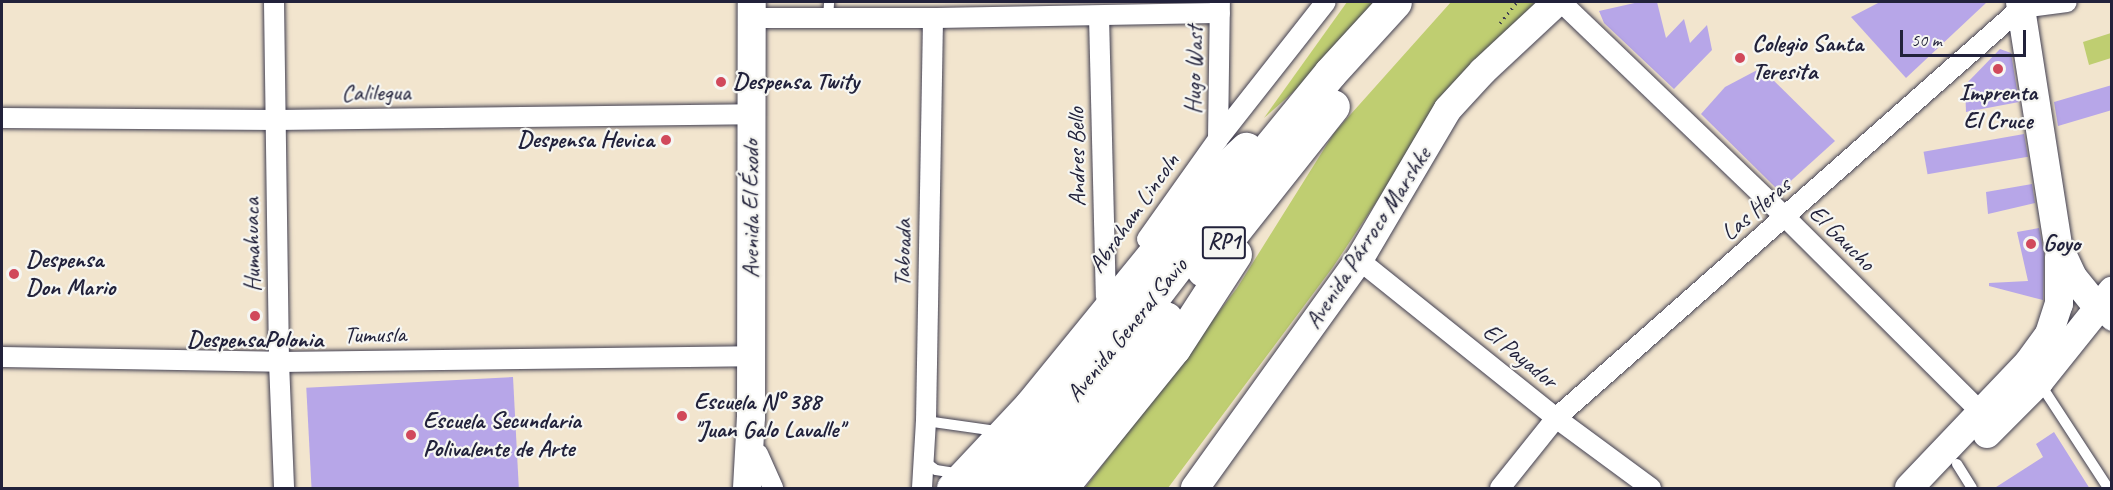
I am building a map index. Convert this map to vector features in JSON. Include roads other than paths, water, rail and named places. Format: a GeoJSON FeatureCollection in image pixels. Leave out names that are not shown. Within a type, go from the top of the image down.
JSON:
{"type":"FeatureCollection","features":[{"type":"Feature","properties":{"kind":"highway"},"geometry":{"type":"LineString","coordinates":[[995,472],[1072,356],[1219,174],[1330,73],[1395,2]]}},
{"type":"Feature","properties":{"kind":"highway","name":"Avenida General Savio"},"geometry":{"type":"LineString","coordinates":[[995,472],[1138,354],[1346,87],[1421,2]]}},
{"type":"Feature","properties":{"kind":"highway"},"geometry":{"type":"LineString","coordinates":[[1061,489],[1174,348],[1304,143]]}},
{"type":"Feature","properties":{"kind":"main road","name":"Avenida Párroco Marshke"},"geometry":{"type":"LineString","coordinates":[[1195,489],[1359,260],[1448,109],[1482,71],[1559,2]]}},
{"type":"Feature","properties":{"kind":"main road"},"geometry":{"type":"LineString","coordinates":[[1909,489],[2028,363],[2053,326],[2060,291],[2058,245],[2020,5]]}},
{"type":"Feature","properties":{"kind":"main road","name":"Avenida El Éxodo"},"geometry":{"type":"LineString","coordinates":[[747,489],[751,417],[752,10]]}},
{"type":"Feature","properties":{"kind":"main road"},"geometry":{"type":"LineString","coordinates":[[2058,245],[2085,274],[2094,276],[2112,272]]}},
{"type":"Feature","properties":{"kind":"main road"},"geometry":{"type":"LineString","coordinates":[[1934,489],[2039,382],[2107,307],[2073,278],[2058,245]]}},
{"type":"Feature","properties":{"kind":"main road","name":"Avenida El Éxodo"},"geometry":{"type":"LineString","coordinates":[[751,417],[765,489]]}},
{"type":"Feature","properties":{"kind":"street","name":"Humahuaca"},"geometry":{"type":"LineString","coordinates":[[274,2],[279,362],[284,489]]}},
{"type":"Feature","properties":{"kind":"street","name":"Abraham Lincoln"},"geometry":{"type":"LineString","coordinates":[[995,472],[1106,297],[1218,139],[1326,2]]}},
{"type":"Feature","properties":{"kind":"street","name":"El Gaucho"},"geometry":{"type":"LineString","coordinates":[[1559,2],[1785,217],[1982,413]]}},
{"type":"Feature","properties":{"kind":"street"},"geometry":{"type":"LineString","coordinates":[[2020,5],[2067,2]]}},
{"type":"Feature","properties":{"kind":"street","name":"Las Heras"},"geometry":{"type":"LineString","coordinates":[[1500,489],[1556,418],[1785,217],[2020,5]]}},
{"type":"Feature","properties":{"kind":"street","name":"Hugo Wast"},"geometry":{"type":"LineString","coordinates":[[1218,139],[1220,7]]}},
{"type":"Feature","properties":{"kind":"street"},"geometry":{"type":"LineString","coordinates":[[752,10],[829,10],[933,18],[1099,15],[1220,7]]}},
{"type":"Feature","properties":{"kind":"street","name":"Andres Bello"},"geometry":{"type":"LineString","coordinates":[[1099,15],[1106,297]]}},
{"type":"Feature","properties":{"kind":"street","name":"Taboada"},"geometry":{"type":"LineString","coordinates":[[922,489],[926,421],[933,18]]}},
{"type":"Feature","properties":{"kind":"street","name":"Calilegua"},"geometry":{"type":"LineString","coordinates":[[2,118],[276,120],[751,114]]}},
{"type":"Feature","properties":{"kind":"street","name":"El Payador"},"geometry":{"type":"LineString","coordinates":[[1359,260],[1556,418],[1651,489]]}},
{"type":"Feature","properties":{"kind":"street","name":"Tumusla"},"geometry":{"type":"LineString","coordinates":[[2,357],[279,362],[750,356]]}},
{"type":"Feature","properties":{"kind":"street"},"geometry":{"type":"LineString","coordinates":[[758,454],[773,489]]}},
{"type":"Feature","properties":{"kind":"lane"},"geometry":{"type":"LineString","coordinates":[[2039,382],[2108,489]]}},
{"type":"Feature","properties":{"kind":"lane"},"geometry":{"type":"LineString","coordinates":[[926,421],[995,472]]}},
{"type":"Feature","properties":{"kind":"lane"},"geometry":{"type":"LineString","coordinates":[[924,461],[936,470],[995,472]]}},
{"type":"Feature","properties":{"kind":"lane"},"geometry":{"type":"LineString","coordinates":[[1957,464],[1972,489]]}},
{"type":"Feature","properties":{"kind":"place","name":"Colegio Santa Teresita"},"geometry":{"type":"Point","coordinates":[1740,58]}},
{"type":"Feature","properties":{"kind":"place","name":"Imprenta El Cruce"},"geometry":{"type":"Point","coordinates":[1998,69]}},
{"type":"Feature","properties":{"kind":"place","name":"Despensa Twity"},"geometry":{"type":"Point","coordinates":[721,82]}},
{"type":"Feature","properties":{"kind":"place","name":"Despensa Hevica"},"geometry":{"type":"Point","coordinates":[666,140]}},
{"type":"Feature","properties":{"kind":"place","name":"Goyo"},"geometry":{"type":"Point","coordinates":[2031,244]}},
{"type":"Feature","properties":{"kind":"place","name":"Despensa Don Mario"},"geometry":{"type":"Point","coordinates":[14,274]}},
{"type":"Feature","properties":{"kind":"place","name":"DespensaPolonia"},"geometry":{"type":"Point","coordinates":[255,316]}},
{"type":"Feature","properties":{"kind":"place","name":"Escuela N° 388 \"Juan Galo Lavalle\""},"geometry":{"type":"Point","coordinates":[682,416]}},
{"type":"Feature","properties":{"kind":"place","name":"Escuela Secundaria Polivalente de Arte"},"geometry":{"type":"Point","coordinates":[411,435]}}]}
